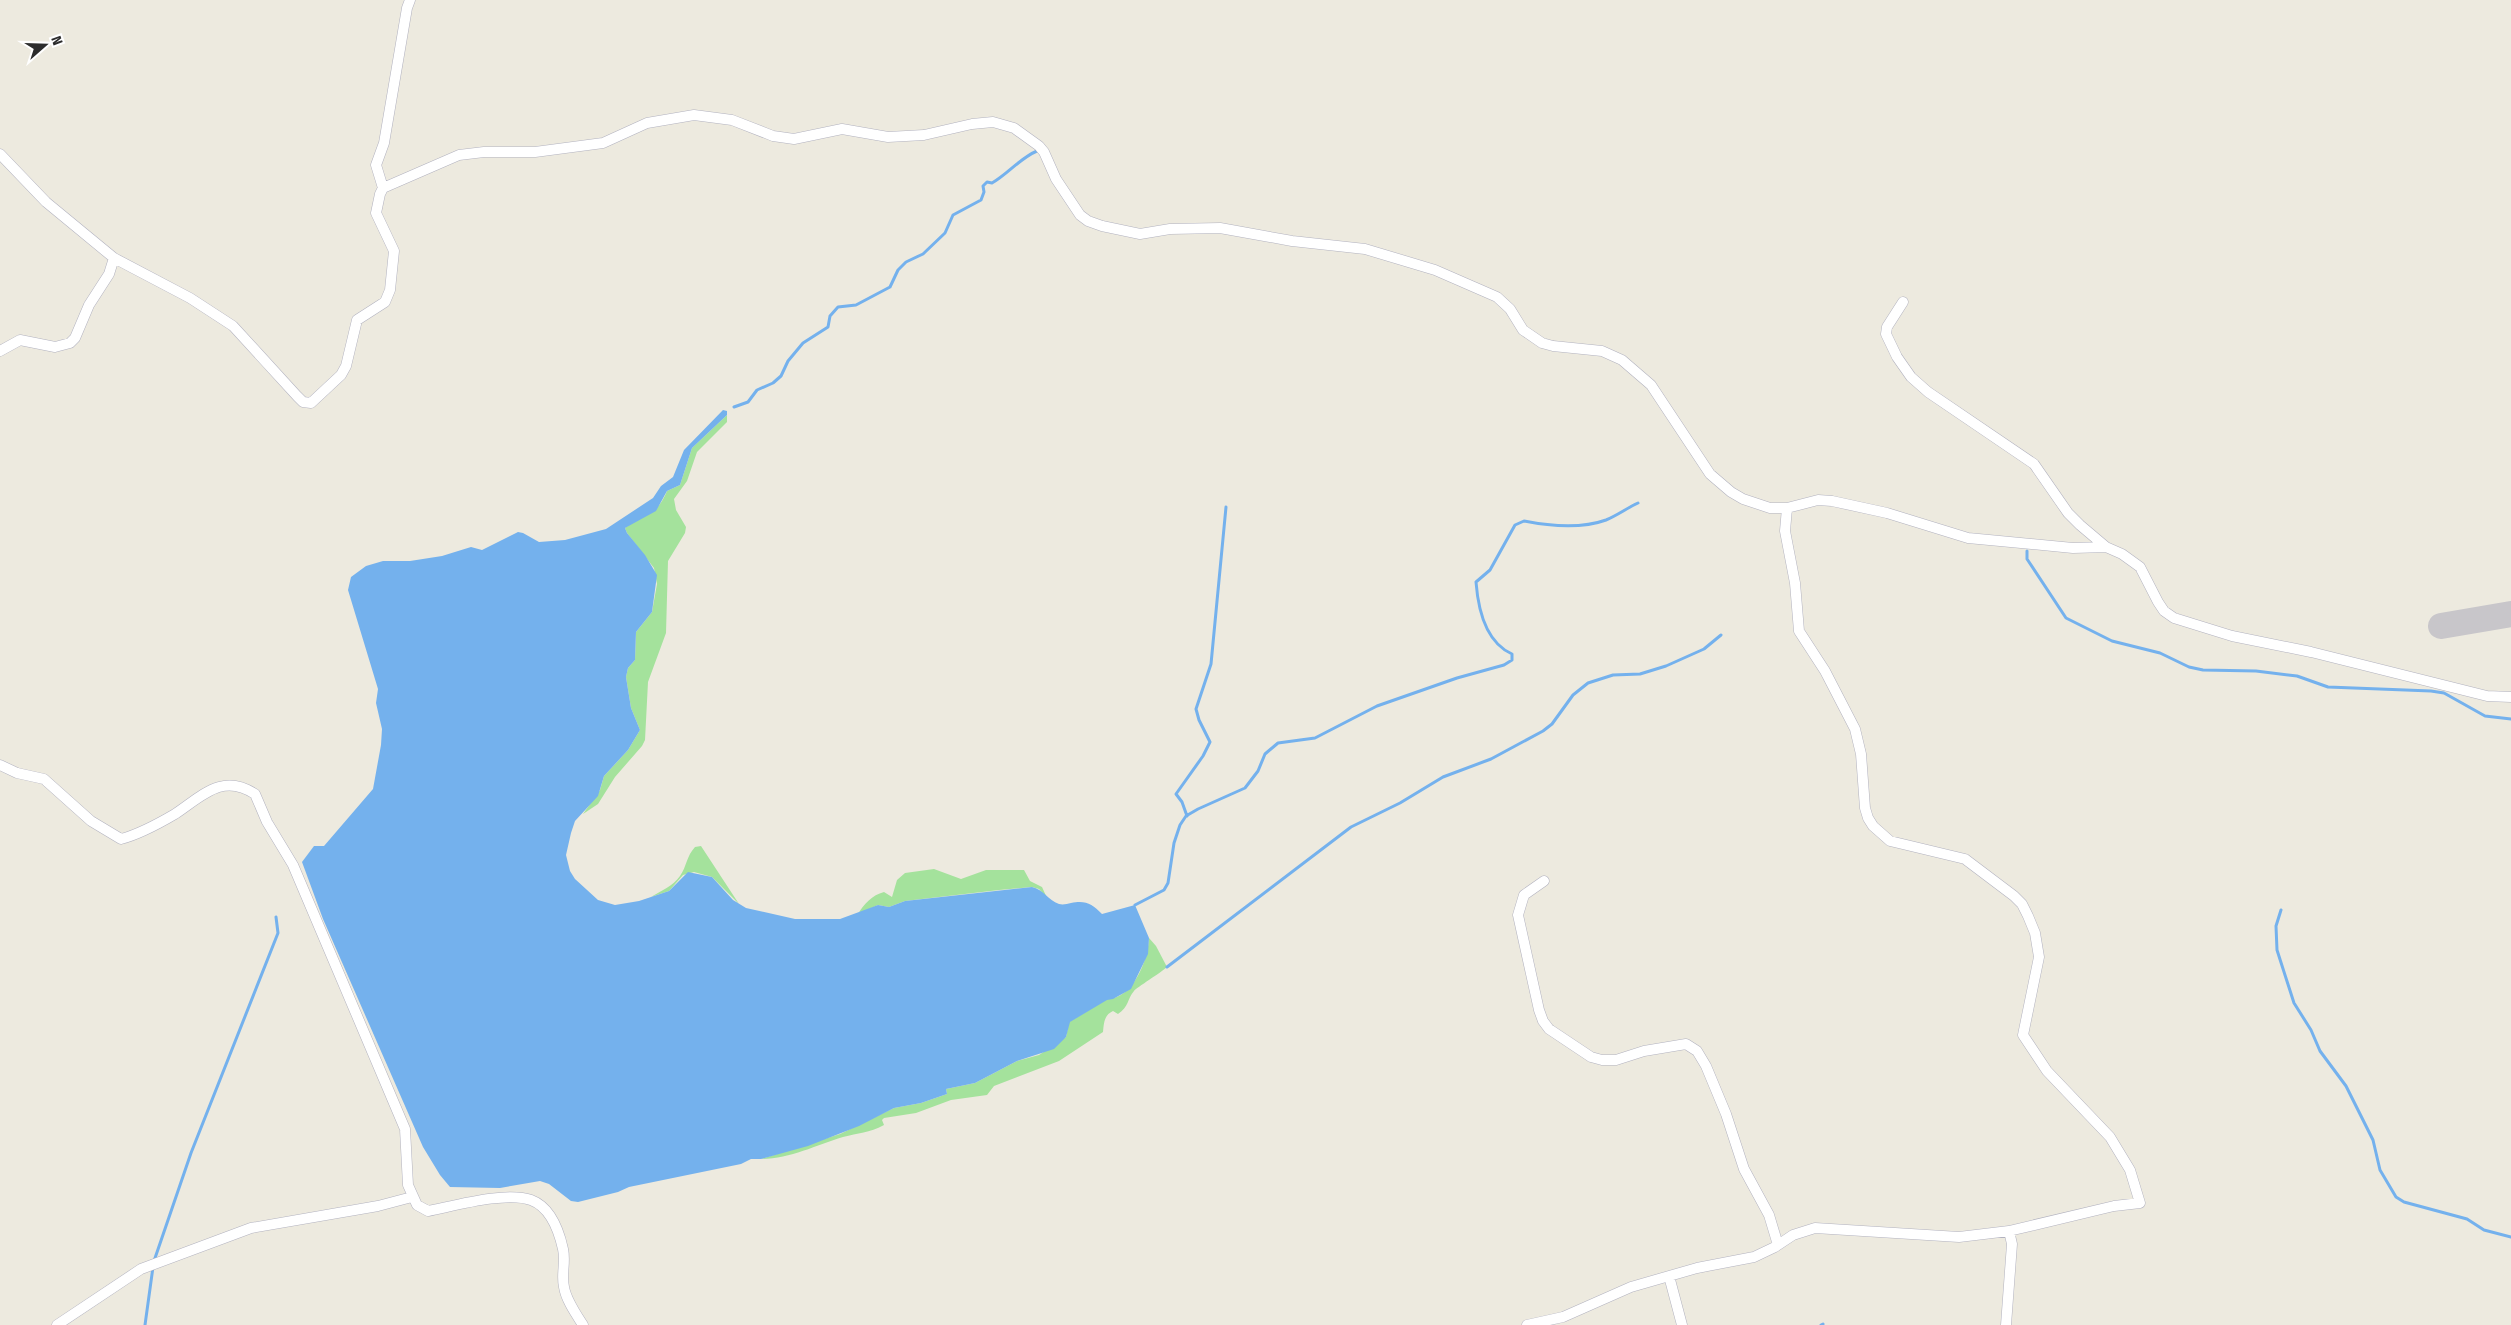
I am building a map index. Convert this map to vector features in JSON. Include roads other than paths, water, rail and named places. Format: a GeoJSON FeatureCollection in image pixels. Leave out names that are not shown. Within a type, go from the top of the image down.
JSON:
{"type":"FeatureCollection","features":[{"type":"Feature","properties":{"kind":"street"},"geometry":{"type":"LineString","coordinates":[[383,188],[376,165],[384,143],[407,8],[410,0]]}},
{"type":"Feature","properties":{"kind":"street"},"geometry":{"type":"LineString","coordinates":[[0,154],[46,202],[114,258],[218,314],[233,326],[303,402],[311,403],[341,375],[346,366],[357,320],[385,302],[390,290],[394,252],[376,213],[383,188],[459,155],[484,152],[542,151],[603,143],[647,123],[694,115],[732,120],[772,136],[794,139],[834,129],[901,137],[924,135],[982,122],[1002,123],[1014,128],[1039,146],[1044,152],[1056,179],[1080,215],[1088,221],[1140,234],[1170,230],[1220,228],[1292,241],[1365,248],[1435,270],[1497,297],[1510,309],[1522,330],[1542,342],[1553,346],[1602,351],[1622,360],[1651,385],[1719,483],[1743,499],[1760,505],[1787,508],[1805,502],[1832,501],[1877,511],[1968,538],[2073,548],[2106,547]]}},
{"type":"Feature","properties":{"kind":"street"},"geometry":{"type":"LineString","coordinates":[[0,351],[20,340],[55,347],[70,343],[75,338],[90,305],[108,274],[114,258]]}},
{"type":"Feature","properties":{"kind":"street"},"geometry":{"type":"LineString","coordinates":[[1903,302],[1887,327],[1886,334],[1897,357],[1911,377],[1928,392],[2034,464],[2068,513],[2106,547],[2122,554],[2140,567],[2158,602],[2164,611],[2174,618],[2232,636],[2311,652],[2487,696],[2511,697]]}},
{"type":"Feature","properties":{"kind":"street"},"geometry":{"type":"LineString","coordinates":[[1526,1325],[1563,1317],[1631,1287],[1720,1263],[1754,1257],[1798,1232],[1815,1228],[1959,1237],[2010,1231],[2114,1206],[2140,1203],[2130,1170],[2110,1137],[2083,1111],[2047,1071],[2023,1035],[2039,957],[2035,933],[2022,904],[1965,859],[1890,840],[1873,826],[1868,818],[1864,808],[1862,763],[1855,730],[1825,671],[1799,631],[1795,583],[1785,531],[1787,508]]}},
{"type":"Feature","properties":{"kind":"street"},"geometry":{"type":"LineString","coordinates":[[0,765],[18,774],[33,775],[44,779],[91,821],[121,839],[155,825],[200,796],[221,786],[237,786],[255,794],[267,822],[293,865],[405,1129],[408,1185],[412,1197],[423,1210],[428,1211],[465,1202],[496,1199],[530,1199],[540,1206],[548,1213],[559,1235],[565,1262],[564,1290],[583,1325]]}},
{"type":"Feature","properties":{"kind":"street"},"geometry":{"type":"LineString","coordinates":[[1544,881],[1524,895],[1518,915],[1543,1021],[1560,1037],[1591,1057],[1602,1060],[1616,1060],[1644,1051],[1686,1044],[1697,1051],[1706,1066],[1726,1114],[1744,1169],[1768,1215],[1778,1245]]}},
{"type":"Feature","properties":{"kind":"street"},"geometry":{"type":"LineString","coordinates":[[57,1325],[141,1269],[252,1228],[378,1206],[412,1197]]}},
{"type":"Feature","properties":{"kind":"street"},"geometry":{"type":"LineString","coordinates":[[2006,1325],[2012,1244],[2010,1231]]}},
{"type":"Feature","properties":{"kind":"street"},"geometry":{"type":"LineString","coordinates":[[1670,1276],[1682,1325]]}},
{"type":"Feature","properties":{"kind":"water"},"geometry":{"type":"Polygon","coordinates":[[[723,410],[727,411],[727,415],[692,448],[680,485],[667,491],[656,511],[625,528],[657,575],[652,612],[636,632],[635,660],[628,668],[626,677],[631,708],[640,730],[628,750],[604,776],[598,796],[575,821],[566,855],[570,871],[575,879],[598,900],[615,905],[639,901],[669,891],[688,872],[712,877],[733,900],[746,908],[795,919],[840,919],[878,905],[889,907],[905,901],[1032,887],[1059,904],[1085,903],[1092,905],[1102,914],[1135,905],[1149,938],[1148,954],[1131,989],[1113,999],[1107,1000],[1070,1022],[1066,1037],[1054,1049],[1017,1061],[975,1083],[946,1089],[947,1094],[921,1103],[894,1108],[859,1126],[808,1146],[761,1159],[751,1159],[741,1164],[629,1187],[618,1192],[578,1202],[571,1201],[549,1184],[540,1181],[500,1188],[450,1187],[440,1175],[423,1147],[323,919],[302,862],[314,846],[324,846],[373,789],[381,745],[382,729],[376,703],[378,689],[348,590],[351,577],[366,566],[383,561],[410,561],[442,556],[471,547],[482,550],[518,532],[539,542],[565,540],[606,529],[653,498],[661,486],[673,477],[684,450],[723,410]]]}},
{"type":"Feature","properties":{"kind":"waterway"},"geometry":{"type":"LineString","coordinates":[[734,407],[748,402],[757,390],[773,383],[781,376],[788,361],[803,343],[828,327],[830,316],[838,307],[856,305],[890,287],[898,270],[906,262],[923,254],[945,233],[953,215],[981,200],[984,192],[983,186],[987,182],[992,183],[1037,151]]}},
{"type":"Feature","properties":{"kind":"waterway"},"geometry":{"type":"LineString","coordinates":[[1135,905],[1164,890],[1168,883],[1174,843],[1180,825],[1186,816],[1245,788],[1258,771],[1265,754],[1278,743],[1315,738],[1377,706],[1457,678],[1504,665],[1512,660],[1512,654],[1503,649],[1489,633],[1481,613],[1476,582],[1490,570],[1515,525],[1524,521],[1554,525],[1586,525],[1606,520],[1638,503]]}},
{"type":"Feature","properties":{"kind":"waterway"},"geometry":{"type":"LineString","coordinates":[[1187,816],[1182,802],[1176,794],[1203,756],[1210,742],[1199,720],[1196,709],[1211,664],[1226,507]]}},
{"type":"Feature","properties":{"kind":"waterway"},"geometry":{"type":"LineString","coordinates":[[2027,551],[2027,559],[2066,618],[2112,641],[2160,653],[2189,667],[2203,670],[2256,671],[2297,676],[2328,687],[2444,693],[2485,716],[2511,719]]}},
{"type":"Feature","properties":{"kind":"waterway"},"geometry":{"type":"LineString","coordinates":[[1167,967],[1351,827],[1400,803],[1443,777],[1491,759],[1543,731],[1552,724],[1573,695],[1588,683],[1613,675],[1640,674],[1666,666],[1704,649],[1721,635]]}},
{"type":"Feature","properties":{"kind":"waterway"},"geometry":{"type":"LineString","coordinates":[[2281,910],[2276,926],[2277,950],[2294,1003],[2311,1030],[2320,1051],[2346,1086],[2373,1140],[2380,1170],[2396,1197],[2404,1202],[2467,1219],[2484,1230],[2511,1237]]}},
{"type":"Feature","properties":{"kind":"waterway"},"geometry":{"type":"LineString","coordinates":[[154,1261],[191,1153],[278,933],[276,917]]}},
{"type":"Feature","properties":{"kind":"waterway"},"geometry":{"type":"LineString","coordinates":[[145,1325],[153,1267]]}}]}
